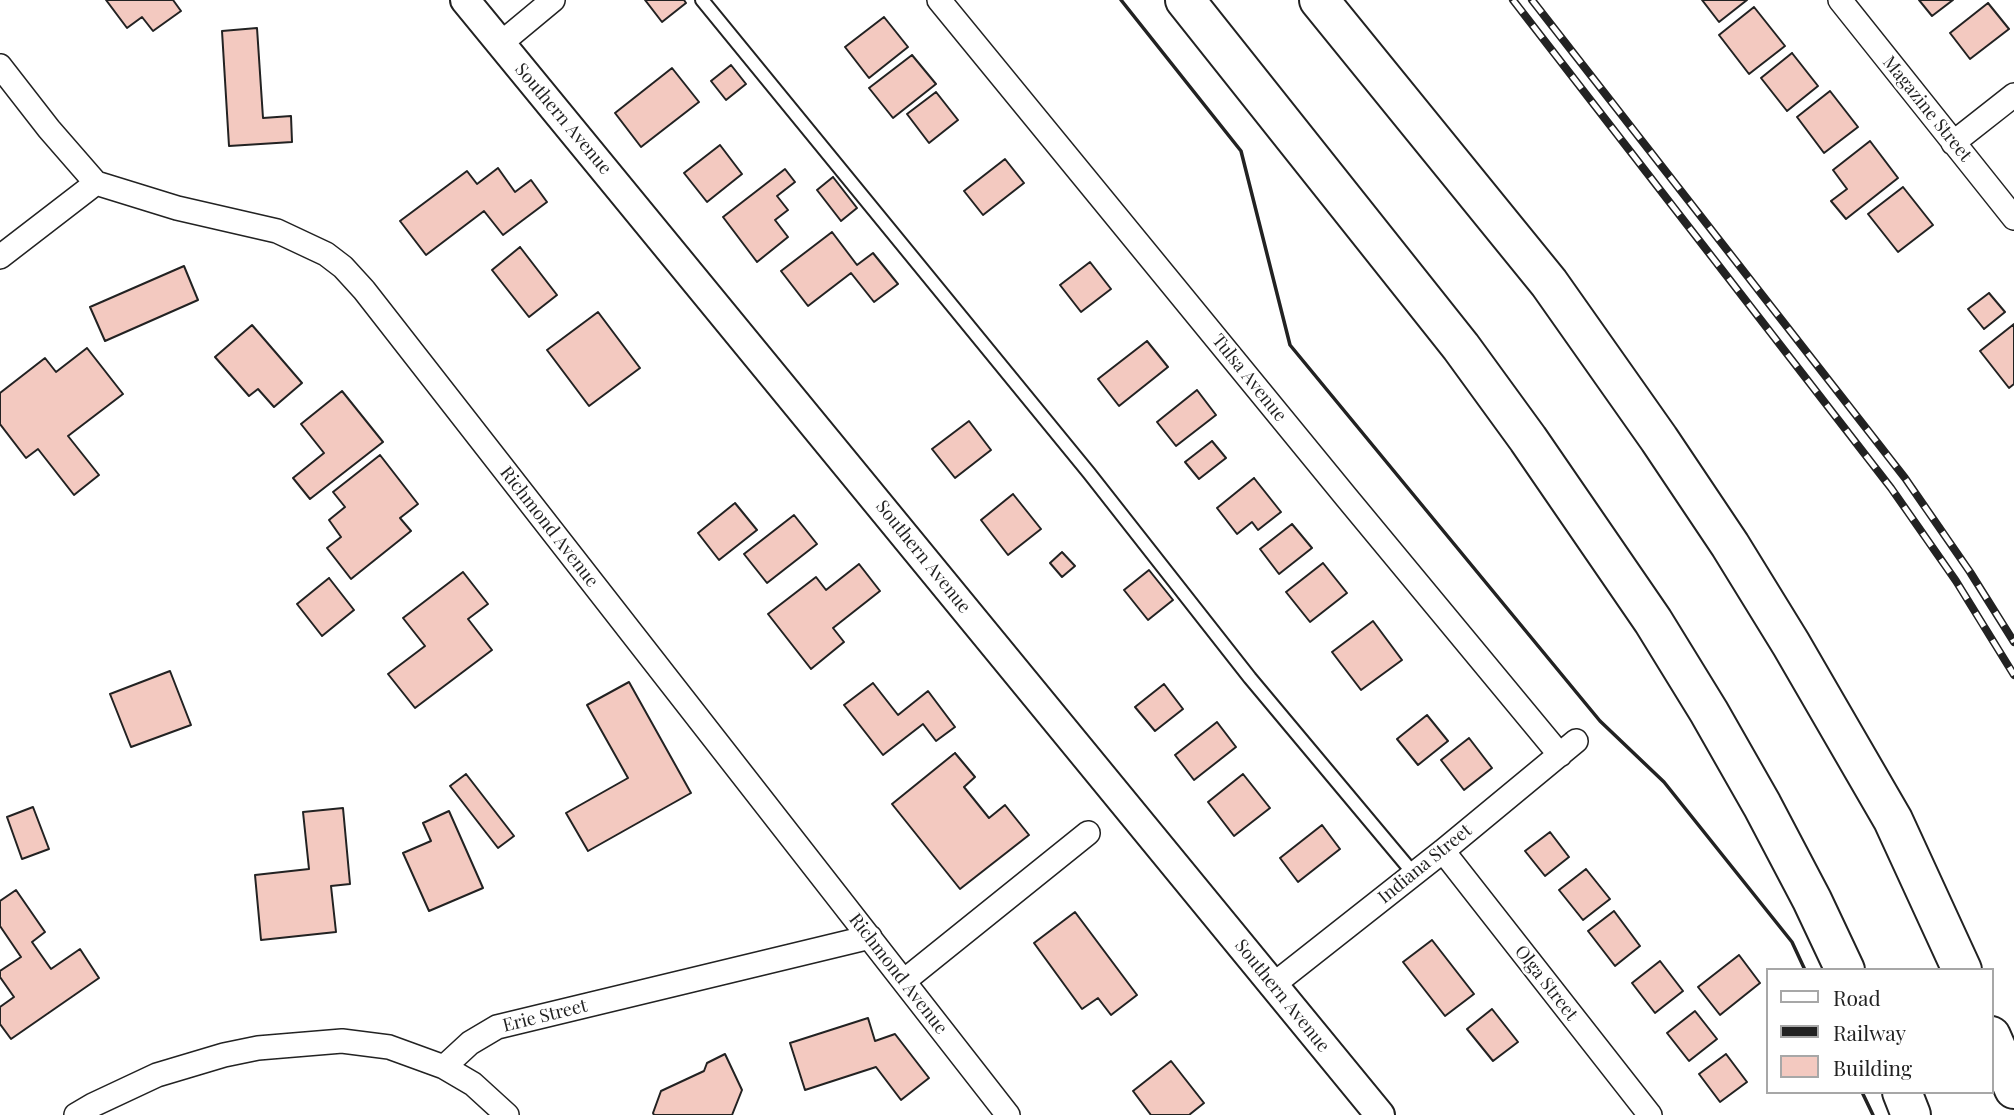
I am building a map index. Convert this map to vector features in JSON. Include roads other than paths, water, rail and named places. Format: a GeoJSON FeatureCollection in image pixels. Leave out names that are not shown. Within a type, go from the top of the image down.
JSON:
{"type":"FeatureCollection","features":[{"type":"Feature","properties":{"kind":"highway"},"geometry":{"type":"LineString","coordinates":[[1185,0],[1461,347],[1528,439],[1645,610],[1709,712],[1762,805],[1844,968]]}},
{"type":"Feature","properties":{"kind":"highway"},"geometry":{"type":"LineString","coordinates":[[1319,0],[1549,283],[1667,449],[1791,644],[1893,820],[1961,968]]}},
{"type":"Feature","properties":{"kind":"highway"},"geometry":{"type":"LineString","coordinates":[[1993,1041],[2014,1089]]}},
{"type":"Feature","properties":{"kind":"highway"},"geometry":{"type":"LineString","coordinates":[[1903,1094],[1911,1115]]}},
{"type":"Feature","properties":{"kind":"street","name":"Southern Avenue"},"geometry":{"type":"LineString","coordinates":[[465,0],[1380,1115]]}},
{"type":"Feature","properties":{"kind":"street"},"geometry":{"type":"LineString","coordinates":[[500,44],[553,0]]}},
{"type":"Feature","properties":{"kind":"street","name":"Tulsa Avenue"},"geometry":{"type":"LineString","coordinates":[[939,0],[1347,498],[1568,748]]}},
{"type":"Feature","properties":{"kind":"street","name":"Magazine Street"},"geometry":{"type":"LineString","coordinates":[[1840,0],[2014,218]]}},
{"type":"Feature","properties":{"kind":"street"},"geometry":{"type":"LineString","coordinates":[[0,66],[96,183],[0,257]]}},
{"type":"Feature","properties":{"kind":"street"},"geometry":{"type":"LineString","coordinates":[[1953,142],[2014,95]]}},
{"type":"Feature","properties":{"kind":"street","name":"Richmond Avenue"},"geometry":{"type":"LineString","coordinates":[[96,183],[177,208],[278,231],[307,243],[343,267],[364,290],[1008,1115]]}},
{"type":"Feature","properties":{"kind":"street","name":"Indiana Street"},"geometry":{"type":"LineString","coordinates":[[1273,985],[1568,748]]}},
{"type":"Feature","properties":{"kind":"street"},"geometry":{"type":"LineString","coordinates":[[904,981],[1088,832]]}},
{"type":"Feature","properties":{"kind":"street","name":"Olga Street"},"geometry":{"type":"LineString","coordinates":[[1443,851],[1650,1115]]}},
{"type":"Feature","properties":{"kind":"street","name":"Erie Street"},"geometry":{"type":"LineString","coordinates":[[444,1067],[470,1043],[497,1027],[870,937]]}},
{"type":"Feature","properties":{"kind":"street"},"geometry":{"type":"LineString","coordinates":[[76,1115],[157,1075],[224,1055],[258,1048],[342,1041],[389,1047],[444,1067],[473,1084],[507,1115]]}},
{"type":"Feature","properties":{"kind":"lane"},"geometry":{"type":"LineString","coordinates":[[702,0],[1090,473],[1250,678],[1414,874]]}},
{"type":"Feature","properties":{"kind":"railway"},"geometry":{"type":"LineString","coordinates":[[1513,0],[1891,488],[1956,581],[2014,675]]}},
{"type":"Feature","properties":{"kind":"railway"},"geometry":{"type":"LineString","coordinates":[[1532,0],[1905,478],[1970,572],[2014,642]]}}]}
